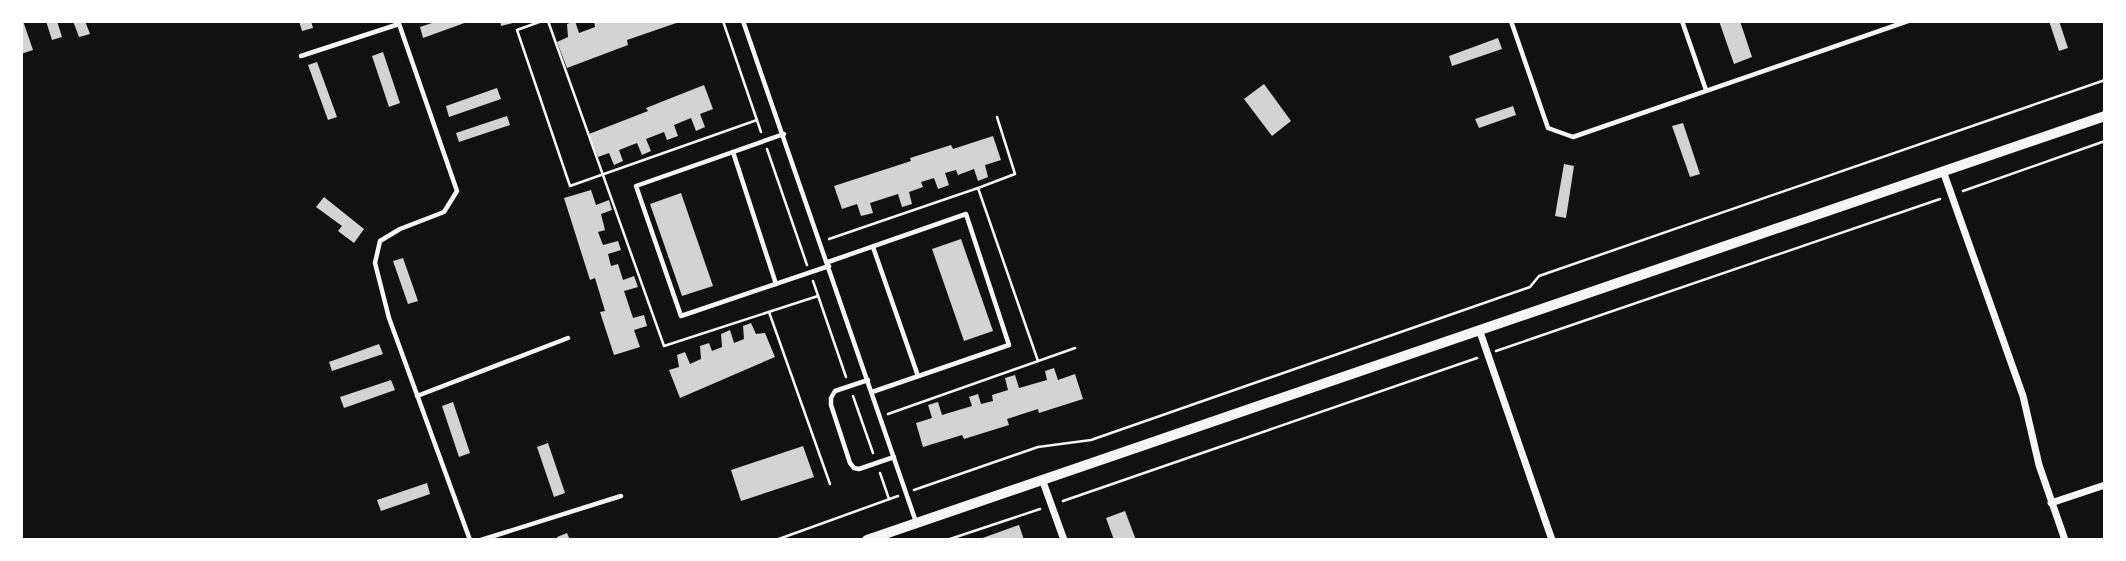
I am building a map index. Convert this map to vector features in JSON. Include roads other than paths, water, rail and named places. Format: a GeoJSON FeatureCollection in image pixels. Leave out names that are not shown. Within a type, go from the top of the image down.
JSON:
{"type":"FeatureCollection","features":[{"type":"Feature","properties":{"kind":"street"},"geometry":{"type":"LineString","coordinates":[[867,540],[894,536],[917,523],[1042,479],[2105,116]]}},
{"type":"Feature","properties":{"kind":"street"},"geometry":{"type":"LineString","coordinates":[[1943,171],[2025,404],[2039,465],[2064,540]]}},
{"type":"Feature","properties":{"kind":"street"},"geometry":{"type":"LineString","coordinates":[[1479,329],[1552,540]]}},
{"type":"Feature","properties":{"kind":"street"},"geometry":{"type":"LineString","coordinates":[[1042,479],[1063,540]]}},
{"type":"Feature","properties":{"kind":"street"},"geometry":{"type":"LineString","coordinates":[[2051,503],[2105,485]]}},
{"type":"Feature","properties":{"kind":"lane"},"geometry":{"type":"LineString","coordinates":[[743,21],[917,523]]}},
{"type":"Feature","properties":{"kind":"lane"},"geometry":{"type":"LineString","coordinates":[[1511,21],[1548,128],[1573,136],[1908,21]]}},
{"type":"Feature","properties":{"kind":"lane"},"geometry":{"type":"LineString","coordinates":[[1682,21],[1706,90]]}},
{"type":"Feature","properties":{"kind":"lane"},"geometry":{"type":"LineString","coordinates":[[301,56],[399,22],[457,191],[444,212],[400,229],[380,241],[375,263],[386,307],[470,540]]}},
{"type":"Feature","properties":{"kind":"lane"},"geometry":{"type":"LineString","coordinates":[[784,134],[636,186],[681,316],[966,214],[1009,345],[872,392]]}},
{"type":"Feature","properties":{"kind":"lane"},"geometry":{"type":"LineString","coordinates":[[733,152],[776,284]]}},
{"type":"Feature","properties":{"kind":"lane"},"geometry":{"type":"LineString","coordinates":[[873,247],[918,376]]}},
{"type":"Feature","properties":{"kind":"lane"},"geometry":{"type":"LineString","coordinates":[[417,396],[568,338]]}},
{"type":"Feature","properties":{"kind":"lane"},"geometry":{"type":"LineString","coordinates":[[868,380],[835,391],[831,398],[850,463],[859,469],[894,457]]}},
{"type":"Feature","properties":{"kind":"lane"},"geometry":{"type":"LineString","coordinates":[[481,540],[621,496]]}}]}
